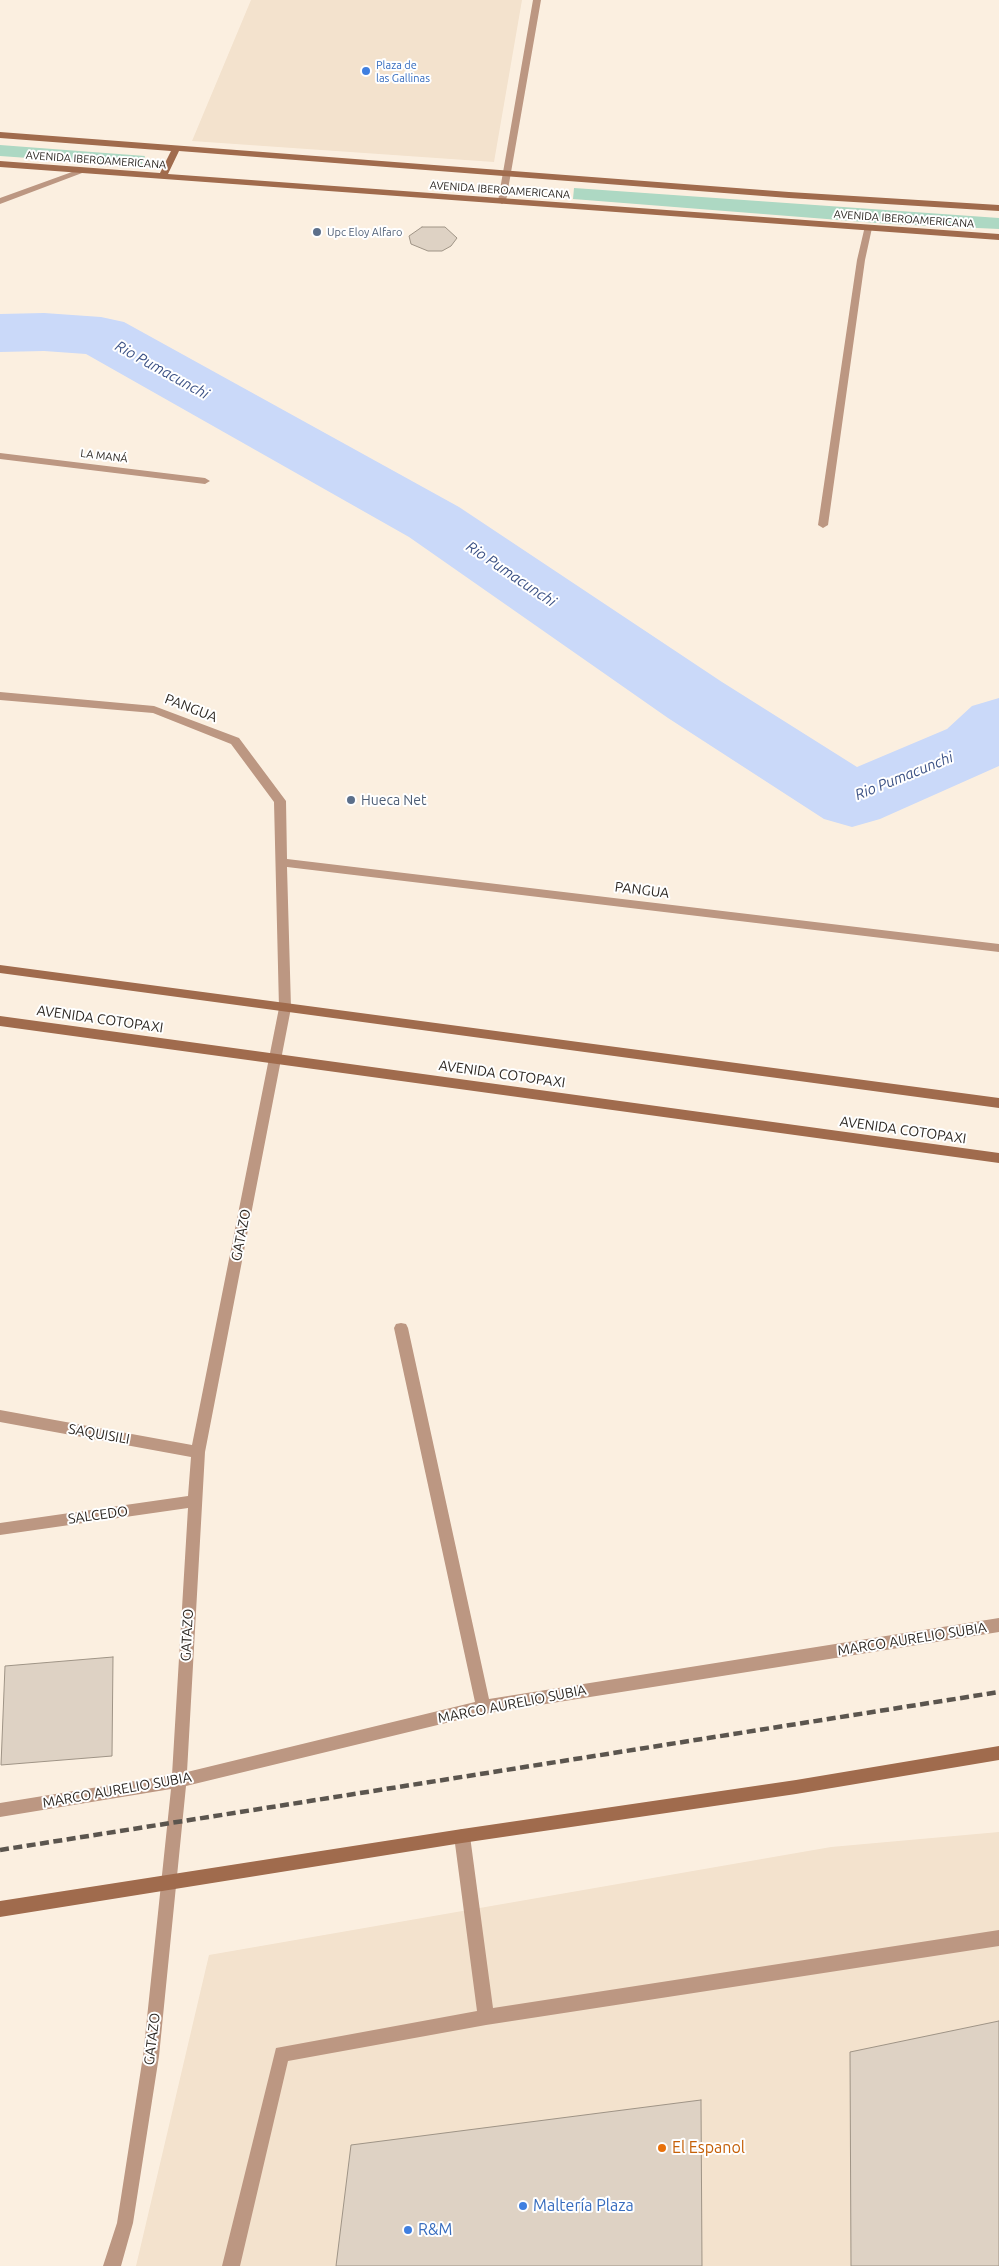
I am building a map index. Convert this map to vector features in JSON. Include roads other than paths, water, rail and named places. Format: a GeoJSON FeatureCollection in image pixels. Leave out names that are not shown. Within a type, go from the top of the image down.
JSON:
{"type":"FeatureCollection","features":[{"type":"Feature","properties":{"kind":"street"},"geometry":{"type":"LineString","coordinates":[[502,201],[537,0]]}},
{"type":"Feature","properties":{"kind":"street","name":"AVENIDA IBEROAMERICANA"},"geometry":{"type":"LineString","coordinates":[[0,135],[789,195],[999,208]]}},
{"type":"Feature","properties":{"kind":"street"},"geometry":{"type":"LineString","coordinates":[[163,176],[176,148]]}},
{"type":"Feature","properties":{"kind":"street","name":"AVENIDA IBEROAMERICANA"},"geometry":{"type":"LineString","coordinates":[[0,164],[999,237]]}},
{"type":"Feature","properties":{"kind":"street"},"geometry":{"type":"LineString","coordinates":[[0,201],[86,170]]}},
{"type":"Feature","properties":{"kind":"street"},"geometry":{"type":"LineString","coordinates":[[822,525],[861,260],[868,228]]}},
{"type":"Feature","properties":{"kind":"street","name":"LA MANÁ"},"geometry":{"type":"LineString","coordinates":[[0,456],[205,481]]}},
{"type":"Feature","properties":{"kind":"street","name":"PANGUA"},"geometry":{"type":"LineString","coordinates":[[0,696],[154,710],[235,741],[280,801],[285,1008]]}},
{"type":"Feature","properties":{"kind":"street","name":"PANGUA"},"geometry":{"type":"LineString","coordinates":[[281,862],[999,948]]}},
{"type":"Feature","properties":{"kind":"street"},"geometry":{"type":"LineString","coordinates":[[0,970],[999,1104]]}},
{"type":"Feature","properties":{"kind":"street","name":"GATAZO"},"geometry":{"type":"LineString","coordinates":[[112,2266],[125,2222],[151,2056],[179,1781],[198,1452],[285,1008]]}},
{"type":"Feature","properties":{"kind":"street","name":"AVENIDA COTOPAXI"},"geometry":{"type":"LineString","coordinates":[[0,1021],[999,1158]]}},
{"type":"Feature","properties":{"kind":"street"},"geometry":{"type":"LineString","coordinates":[[401,1328],[483,1707]]}},
{"type":"Feature","properties":{"kind":"street","name":"SAQUISILI"},"geometry":{"type":"LineString","coordinates":[[0,1416],[198,1452]]}},
{"type":"Feature","properties":{"kind":"street","name":"SALCEDO"},"geometry":{"type":"LineString","coordinates":[[0,1529],[195,1501]]}},
{"type":"Feature","properties":{"kind":"street","name":"MARCO AURELIO SUBIA"},"geometry":{"type":"LineString","coordinates":[[0,1810],[179,1781],[483,1707],[999,1625]]}},
{"type":"Feature","properties":{"kind":"street"},"geometry":{"type":"LineString","coordinates":[[0,1910],[999,1753]]}},
{"type":"Feature","properties":{"kind":"street"},"geometry":{"type":"LineString","coordinates":[[462,1836],[486,2016]]}},
{"type":"Feature","properties":{"kind":"street"},"geometry":{"type":"LineString","coordinates":[[231,2266],[282,2054],[486,2016],[999,1938]]}},
{"type":"Feature","properties":{"kind":"waterway","name":"Rio Pumacunchi"},"geometry":{"type":"LineString","coordinates":[[0,333],[44,332],[101,336],[434,522],[695,700],[852,800],[974,747],[999,724]]}},
{"type":"Feature","properties":{"kind":"railway"},"geometry":{"type":"LineString","coordinates":[[0,1850],[999,1692]]}},
{"type":"Feature","properties":{"kind":"place","name":"Plaza de las Gallinas"},"geometry":{"type":"Point","coordinates":[366,71]}},
{"type":"Feature","properties":{"kind":"place","name":"Upc Eloy Alfaro"},"geometry":{"type":"Point","coordinates":[317,232]}},
{"type":"Feature","properties":{"kind":"place","name":"Hueca Net"},"geometry":{"type":"Point","coordinates":[351,800]}},
{"type":"Feature","properties":{"kind":"place","name":"El Espanol"},"geometry":{"type":"Point","coordinates":[662,2148]}},
{"type":"Feature","properties":{"kind":"place","name":"Maltería Plaza"},"geometry":{"type":"Point","coordinates":[523,2206]}},
{"type":"Feature","properties":{"kind":"place","name":"R&M"},"geometry":{"type":"Point","coordinates":[408,2230]}}]}
